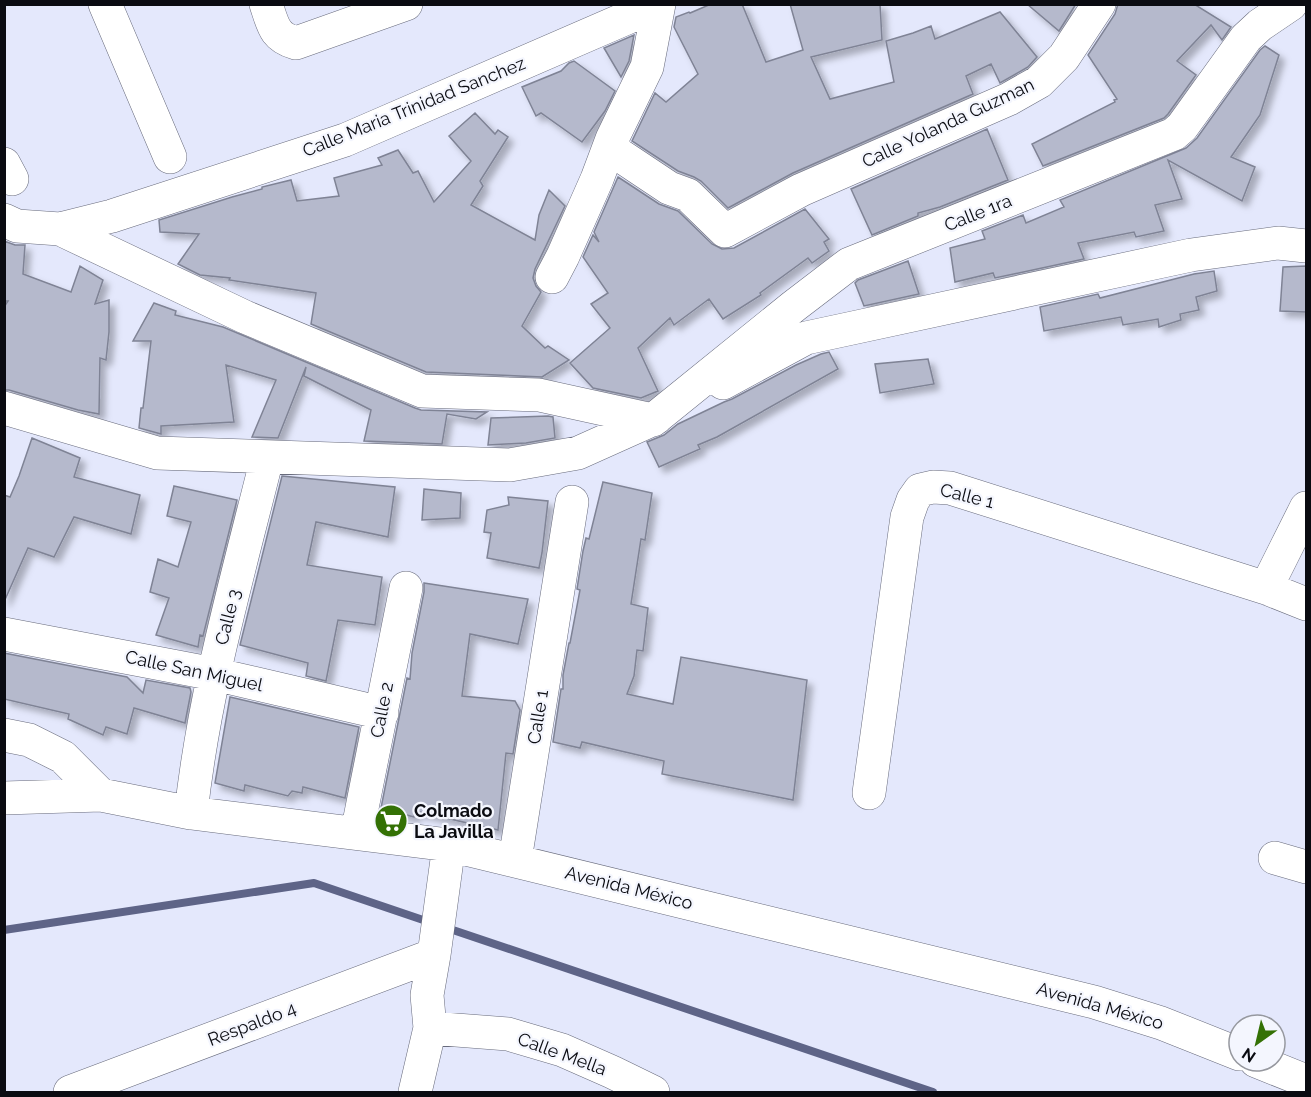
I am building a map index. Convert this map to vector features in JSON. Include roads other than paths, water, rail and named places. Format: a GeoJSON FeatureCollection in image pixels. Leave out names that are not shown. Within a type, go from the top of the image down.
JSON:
{"type":"FeatureCollection","features":[{"type":"Feature","properties":{"kind":"street"},"geometry":{"type":"LineString","coordinates":[[105,4],[170,157]]}},
{"type":"Feature","properties":{"kind":"street"},"geometry":{"type":"LineString","coordinates":[[266,4],[274,27],[284,40],[296,43],[406,4]]}},
{"type":"Feature","properties":{"kind":"street"},"geometry":{"type":"LineString","coordinates":[[552,276],[597,179],[612,139],[647,67],[659,4]]}},
{"type":"Feature","properties":{"kind":"street","name":"Calle Maria Trinidad Sanchez"},"geometry":{"type":"LineString","coordinates":[[60,229],[112,216],[345,140],[659,4]]}},
{"type":"Feature","properties":{"kind":"street","name":"Calle Yolanda Guzman"},"geometry":{"type":"LineString","coordinates":[[612,139],[615,152],[669,188],[688,195],[725,231],[801,190],[1009,99],[1039,82],[1064,57],[1099,4]]}},
{"type":"Feature","properties":{"kind":"street","name":"Calle 1ra"},"geometry":{"type":"LineString","coordinates":[[653,420],[849,264],[1174,134],[1182,127],[1246,38],[1260,25],[1291,4]]}},
{"type":"Feature","properties":{"kind":"street"},"geometry":{"type":"LineString","coordinates":[[4,220],[17,226],[60,229],[244,316],[422,391],[539,395],[653,420]]}},
{"type":"Feature","properties":{"kind":"street"},"geometry":{"type":"LineString","coordinates":[[4,408],[157,453],[510,465],[578,453],[653,420],[806,338],[1191,255],[1278,243],[1306,246]]}},
{"type":"Feature","properties":{"kind":"street","name":"Calle 3"},"geometry":{"type":"LineString","coordinates":[[191,813],[195,774],[214,674],[267,458]]}},
{"type":"Feature","properties":{"kind":"street","name":"Calle 1"},"geometry":{"type":"LineString","coordinates":[[869,793],[907,517],[913,500],[920,490],[933,487],[950,488],[1266,588],[1306,604]]}},
{"type":"Feature","properties":{"kind":"street","name":"Calle 1"},"geometry":{"type":"LineString","coordinates":[[515,860],[573,502]]}},
{"type":"Feature","properties":{"kind":"street"},"geometry":{"type":"LineString","coordinates":[[1266,588],[1306,508]]}},
{"type":"Feature","properties":{"kind":"street","name":"Calle 2"},"geometry":{"type":"LineString","coordinates":[[357,833],[406,588]]}},
{"type":"Feature","properties":{"kind":"street","name":"Calle San Miguel"},"geometry":{"type":"LineString","coordinates":[[4,634],[214,674],[382,713]]}},
{"type":"Feature","properties":{"kind":"street"},"geometry":{"type":"LineString","coordinates":[[4,735],[29,740],[63,757],[101,795]]}},
{"type":"Feature","properties":{"kind":"street","name":"Avenida México"},"geometry":{"type":"LineString","coordinates":[[4,798],[101,795],[191,813],[449,845],[1094,1002],[1161,1023],[1227,1049]]}},
{"type":"Feature","properties":{"kind":"street"},"geometry":{"type":"LineString","coordinates":[[415,1092],[430,1028],[427,995],[449,845]]}},
{"type":"Feature","properties":{"kind":"street"},"geometry":{"type":"LineString","coordinates":[[1275,858],[1306,867]]}},
{"type":"Feature","properties":{"kind":"street","name":"Respaldo 4"},"geometry":{"type":"LineString","coordinates":[[70,1092],[113,1085],[434,955]]}},
{"type":"Feature","properties":{"kind":"street","name":"Calle Mella"},"geometry":{"type":"LineString","coordinates":[[430,1028],[508,1034],[562,1050],[609,1082],[653,1092]]}},
{"type":"Feature","properties":{"kind":"street"},"geometry":{"type":"LineString","coordinates":[[1286,1073],[1306,1081]]}},
{"type":"Feature","properties":{"kind":"waterway"},"geometry":{"type":"LineString","coordinates":[[4,930],[314,883],[432,923]]}},
{"type":"Feature","properties":{"kind":"waterway"},"geometry":{"type":"LineString","coordinates":[[444,927],[933,1092]]}},
{"type":"Feature","properties":{"kind":"place","name":"Colmado La Javilla"},"geometry":{"type":"Point","coordinates":[391,821]}}]}
